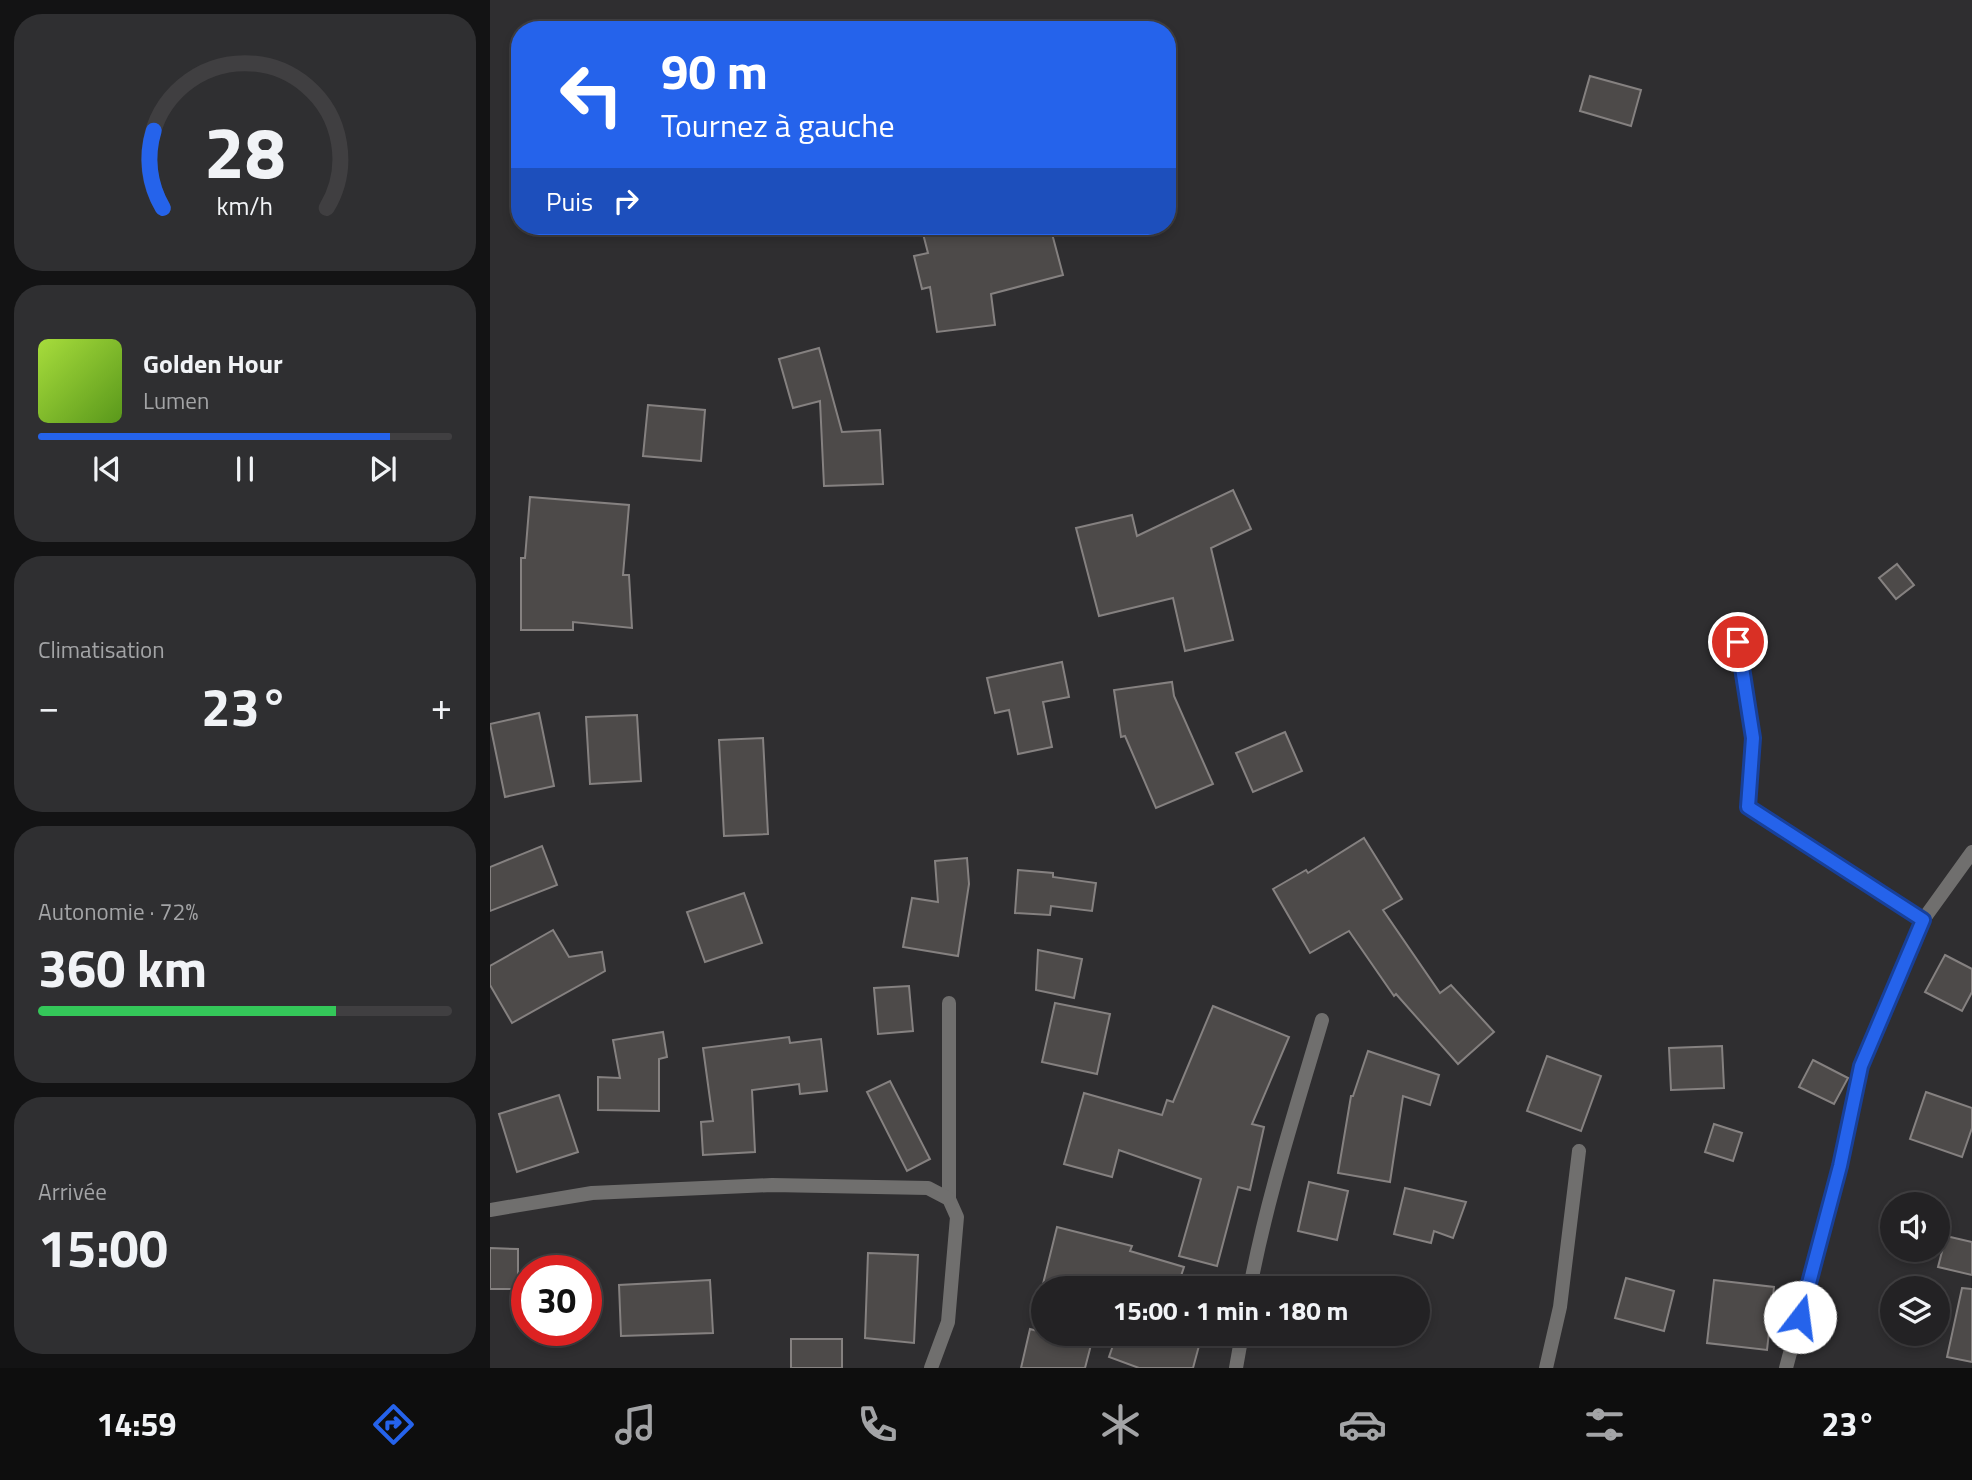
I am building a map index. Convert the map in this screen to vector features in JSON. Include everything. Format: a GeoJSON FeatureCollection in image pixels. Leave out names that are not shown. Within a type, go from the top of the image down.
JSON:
{"type":"FeatureCollection","features":[{"type":"Feature","properties":{"kind":"street"},"geometry":{"type":"LineString","coordinates":[[1738,642],[1753,738],[1748,807],[1923,920]]}},
{"type":"Feature","properties":{"kind":"street"},"geometry":{"type":"LineString","coordinates":[[1786,1368],[1840,1166],[1861,1066],[1923,920],[1972,852]]}},
{"type":"Feature","properties":{"kind":"street"},"geometry":{"type":"LineString","coordinates":[[931,1368],[948,1322],[957,1217],[949,1199],[950,1003]]}},
{"type":"Feature","properties":{"kind":"street"},"geometry":{"type":"LineString","coordinates":[[1252,1276],[1283,1154],[1322,1020]]}},
{"type":"Feature","properties":{"kind":"street"},"geometry":{"type":"LineString","coordinates":[[1546,1368],[1560,1307],[1579,1151]]}},
{"type":"Feature","properties":{"kind":"street"},"geometry":{"type":"LineString","coordinates":[[490,1210],[592,1193],[772,1185],[928,1188],[949,1199]]}},
{"type":"Feature","properties":{"kind":"street"},"geometry":{"type":"LineString","coordinates":[[1236,1368],[1240,1346]]}},
{"type":"Feature","properties":{"kind":"building"},"geometry":{"type":"Polygon","coordinates":[[[1590,76],[1641,90],[1631,126],[1580,111],[1590,76]]]}},
{"type":"Feature","properties":{"kind":"building"},"geometry":{"type":"Polygon","coordinates":[[[923,235],[1052,235],[1063,275],[991,294],[995,325],[937,332],[930,287],[922,289],[914,256],[928,253],[923,235]]]}},
{"type":"Feature","properties":{"kind":"building"},"geometry":{"type":"Polygon","coordinates":[[[819,348],[842,432],[880,430],[883,484],[824,486],[820,401],[793,408],[779,359],[819,348]]]}},
{"type":"Feature","properties":{"kind":"building"},"geometry":{"type":"Polygon","coordinates":[[[648,405],[705,410],[701,461],[643,456],[648,405]]]}},
{"type":"Feature","properties":{"kind":"building"},"geometry":{"type":"Polygon","coordinates":[[[1233,490],[1251,529],[1211,548],[1233,640],[1185,651],[1173,598],[1099,616],[1076,528],[1132,515],[1137,536],[1233,490]]]}},
{"type":"Feature","properties":{"kind":"building"},"geometry":{"type":"Polygon","coordinates":[[[530,497],[629,505],[623,575],[629,575],[632,628],[573,622],[573,630],[521,630],[521,558],[525,558],[530,497]]]}},
{"type":"Feature","properties":{"kind":"building"},"geometry":{"type":"Polygon","coordinates":[[[1897,564],[1914,585],[1896,599],[1879,578],[1897,564]]]}},
{"type":"Feature","properties":{"kind":"building"},"geometry":{"type":"Polygon","coordinates":[[[1062,662],[1069,697],[1043,702],[1052,747],[1018,754],[1009,710],[995,713],[987,678],[1062,662]]]}},
{"type":"Feature","properties":{"kind":"building"},"geometry":{"type":"Polygon","coordinates":[[[1172,682],[1174,696],[1213,784],[1156,808],[1125,736],[1121,737],[1114,690],[1172,682]]]}},
{"type":"Feature","properties":{"kind":"building"},"geometry":{"type":"Polygon","coordinates":[[[539,713],[554,786],[505,797],[490,724],[539,713]]]}},
{"type":"Feature","properties":{"kind":"building"},"geometry":{"type":"Polygon","coordinates":[[[637,715],[641,781],[590,784],[586,717],[637,715]]]}},
{"type":"Feature","properties":{"kind":"building"},"geometry":{"type":"Polygon","coordinates":[[[1285,732],[1302,771],[1253,792],[1236,753],[1285,732]]]}},
{"type":"Feature","properties":{"kind":"building"},"geometry":{"type":"Polygon","coordinates":[[[763,738],[768,834],[724,836],[719,740],[763,738]]]}},
{"type":"Feature","properties":{"kind":"building"},"geometry":{"type":"Polygon","coordinates":[[[1364,838],[1402,899],[1383,910],[1440,993],[1451,985],[1494,1032],[1458,1064],[1396,994],[1394,996],[1349,931],[1310,953],[1273,889],[1306,870],[1308,873],[1364,838]]]}},
{"type":"Feature","properties":{"kind":"building"},"geometry":{"type":"Polygon","coordinates":[[[542,846],[557,885],[490,911],[490,867],[542,846]]]}},
{"type":"Feature","properties":{"kind":"building"},"geometry":{"type":"Polygon","coordinates":[[[967,858],[969,884],[958,956],[903,947],[912,898],[938,902],[935,861],[967,858]]]}},
{"type":"Feature","properties":{"kind":"building"},"geometry":{"type":"Polygon","coordinates":[[[1018,870],[1053,873],[1053,877],[1096,883],[1092,911],[1051,906],[1050,915],[1015,913],[1018,870]]]}},
{"type":"Feature","properties":{"kind":"building"},"geometry":{"type":"Polygon","coordinates":[[[744,893],[762,943],[705,962],[687,912],[744,893]]]}},
{"type":"Feature","properties":{"kind":"building"},"geometry":{"type":"Polygon","coordinates":[[[553,930],[569,957],[602,952],[605,971],[512,1023],[490,985],[490,966],[553,930]]]}},
{"type":"Feature","properties":{"kind":"building"},"geometry":{"type":"Polygon","coordinates":[[[1038,950],[1082,959],[1074,998],[1036,990],[1038,950]]]}},
{"type":"Feature","properties":{"kind":"building"},"geometry":{"type":"Polygon","coordinates":[[[1945,955],[1972,969],[1972,992],[1962,1011],[1925,992],[1945,955]]]}},
{"type":"Feature","properties":{"kind":"building"},"geometry":{"type":"Polygon","coordinates":[[[909,986],[913,1031],[878,1034],[874,988],[909,986]]]}},
{"type":"Feature","properties":{"kind":"building"},"geometry":{"type":"Polygon","coordinates":[[[1055,1003],[1110,1014],[1097,1074],[1042,1062],[1055,1003]]]}},
{"type":"Feature","properties":{"kind":"building"},"geometry":{"type":"Polygon","coordinates":[[[1213,1006],[1289,1037],[1252,1124],[1264,1127],[1250,1190],[1238,1187],[1217,1266],[1179,1256],[1201,1179],[1119,1150],[1112,1177],[1064,1164],[1084,1093],[1162,1115],[1167,1100],[1173,1102],[1213,1006]]]}},
{"type":"Feature","properties":{"kind":"building"},"geometry":{"type":"Polygon","coordinates":[[[663,1032],[667,1057],[659,1059],[659,1111],[598,1110],[598,1077],[620,1078],[613,1040],[663,1032]]]}},
{"type":"Feature","properties":{"kind":"building"},"geometry":{"type":"Polygon","coordinates":[[[789,1037],[790,1043],[821,1039],[827,1091],[800,1094],[799,1084],[752,1090],[755,1152],[703,1155],[701,1122],[713,1121],[703,1048],[789,1037]]]}},
{"type":"Feature","properties":{"kind":"building"},"geometry":{"type":"Polygon","coordinates":[[[1722,1046],[1724,1088],[1671,1090],[1669,1048],[1722,1046]]]}},
{"type":"Feature","properties":{"kind":"building"},"geometry":{"type":"Polygon","coordinates":[[[1368,1051],[1439,1075],[1430,1105],[1403,1096],[1390,1182],[1338,1173],[1351,1096],[1368,1051]]]}},
{"type":"Feature","properties":{"kind":"building"},"geometry":{"type":"Polygon","coordinates":[[[1547,1056],[1601,1076],[1581,1131],[1527,1111],[1547,1056]]]}},
{"type":"Feature","properties":{"kind":"building"},"geometry":{"type":"Polygon","coordinates":[[[1813,1060],[1848,1078],[1834,1104],[1799,1087],[1813,1060]]]}},
{"type":"Feature","properties":{"kind":"building"},"geometry":{"type":"Polygon","coordinates":[[[890,1081],[930,1159],[907,1171],[867,1092],[890,1081]]]}},
{"type":"Feature","properties":{"kind":"building"},"geometry":{"type":"Polygon","coordinates":[[[1926,1092],[1972,1108],[1972,1128],[1962,1157],[1910,1139],[1926,1092]]]}},
{"type":"Feature","properties":{"kind":"building"},"geometry":{"type":"Polygon","coordinates":[[[559,1095],[578,1152],[517,1172],[499,1114],[559,1095]]]}},
{"type":"Feature","properties":{"kind":"building"},"geometry":{"type":"Polygon","coordinates":[[[1714,1124],[1742,1133],[1733,1161],[1705,1152],[1714,1124]]]}},
{"type":"Feature","properties":{"kind":"building"},"geometry":{"type":"Polygon","coordinates":[[[1309,1182],[1348,1191],[1337,1240],[1298,1231],[1309,1182]]]}},
{"type":"Feature","properties":{"kind":"building"},"geometry":{"type":"Polygon","coordinates":[[[1405,1188],[1466,1202],[1453,1238],[1434,1231],[1431,1243],[1394,1234],[1405,1188]]]}},
{"type":"Feature","properties":{"kind":"building"},"geometry":{"type":"Polygon","coordinates":[[[1057,1227],[1132,1246],[1130,1251],[1184,1267],[1181,1276],[1045,1276],[1057,1227]]]}},
{"type":"Feature","properties":{"kind":"building"},"geometry":{"type":"Polygon","coordinates":[[[1950,1237],[1972,1242],[1972,1275],[1938,1267],[1939,1262],[1950,1262],[1950,1237]]]}},
{"type":"Feature","properties":{"kind":"building"},"geometry":{"type":"Polygon","coordinates":[[[490,1248],[518,1249],[518,1255],[511,1255],[511,1289],[490,1289],[490,1248]]]}},
{"type":"Feature","properties":{"kind":"building"},"geometry":{"type":"Polygon","coordinates":[[[868,1253],[918,1255],[914,1343],[865,1338],[868,1253]]]}},
{"type":"Feature","properties":{"kind":"building"},"geometry":{"type":"Polygon","coordinates":[[[1626,1278],[1674,1291],[1664,1331],[1615,1318],[1626,1278]]]}},
{"type":"Feature","properties":{"kind":"building"},"geometry":{"type":"Polygon","coordinates":[[[710,1280],[713,1333],[621,1336],[619,1285],[710,1280]]]}},
{"type":"Feature","properties":{"kind":"building"},"geometry":{"type":"Polygon","coordinates":[[[1714,1280],[1774,1287],[1767,1350],[1707,1343],[1714,1280]]]}},
{"type":"Feature","properties":{"kind":"building"},"geometry":{"type":"Polygon","coordinates":[[[1962,1288],[1972,1289],[1972,1362],[1947,1357],[1962,1288]]]}},
{"type":"Feature","properties":{"kind":"building"},"geometry":{"type":"Polygon","coordinates":[[[1030,1329],[1031,1346],[1091,1346],[1085,1368],[1021,1368],[1030,1329]]]}},
{"type":"Feature","properties":{"kind":"building"},"geometry":{"type":"Polygon","coordinates":[[[791,1339],[842,1339],[842,1368],[791,1368],[791,1339]]]}},
{"type":"Feature","properties":{"kind":"building"},"geometry":{"type":"Polygon","coordinates":[[[1113,1346],[1199,1346],[1193,1368],[1139,1368],[1109,1357],[1113,1346]]]}},
{"type":"Feature","properties":{"kind":"route"},"geometry":{"type":"LineString","coordinates":[[1738,642],[1753,738],[1748,807],[1923,920],[1861,1066],[1840,1166],[1800,1317]]}}]}
